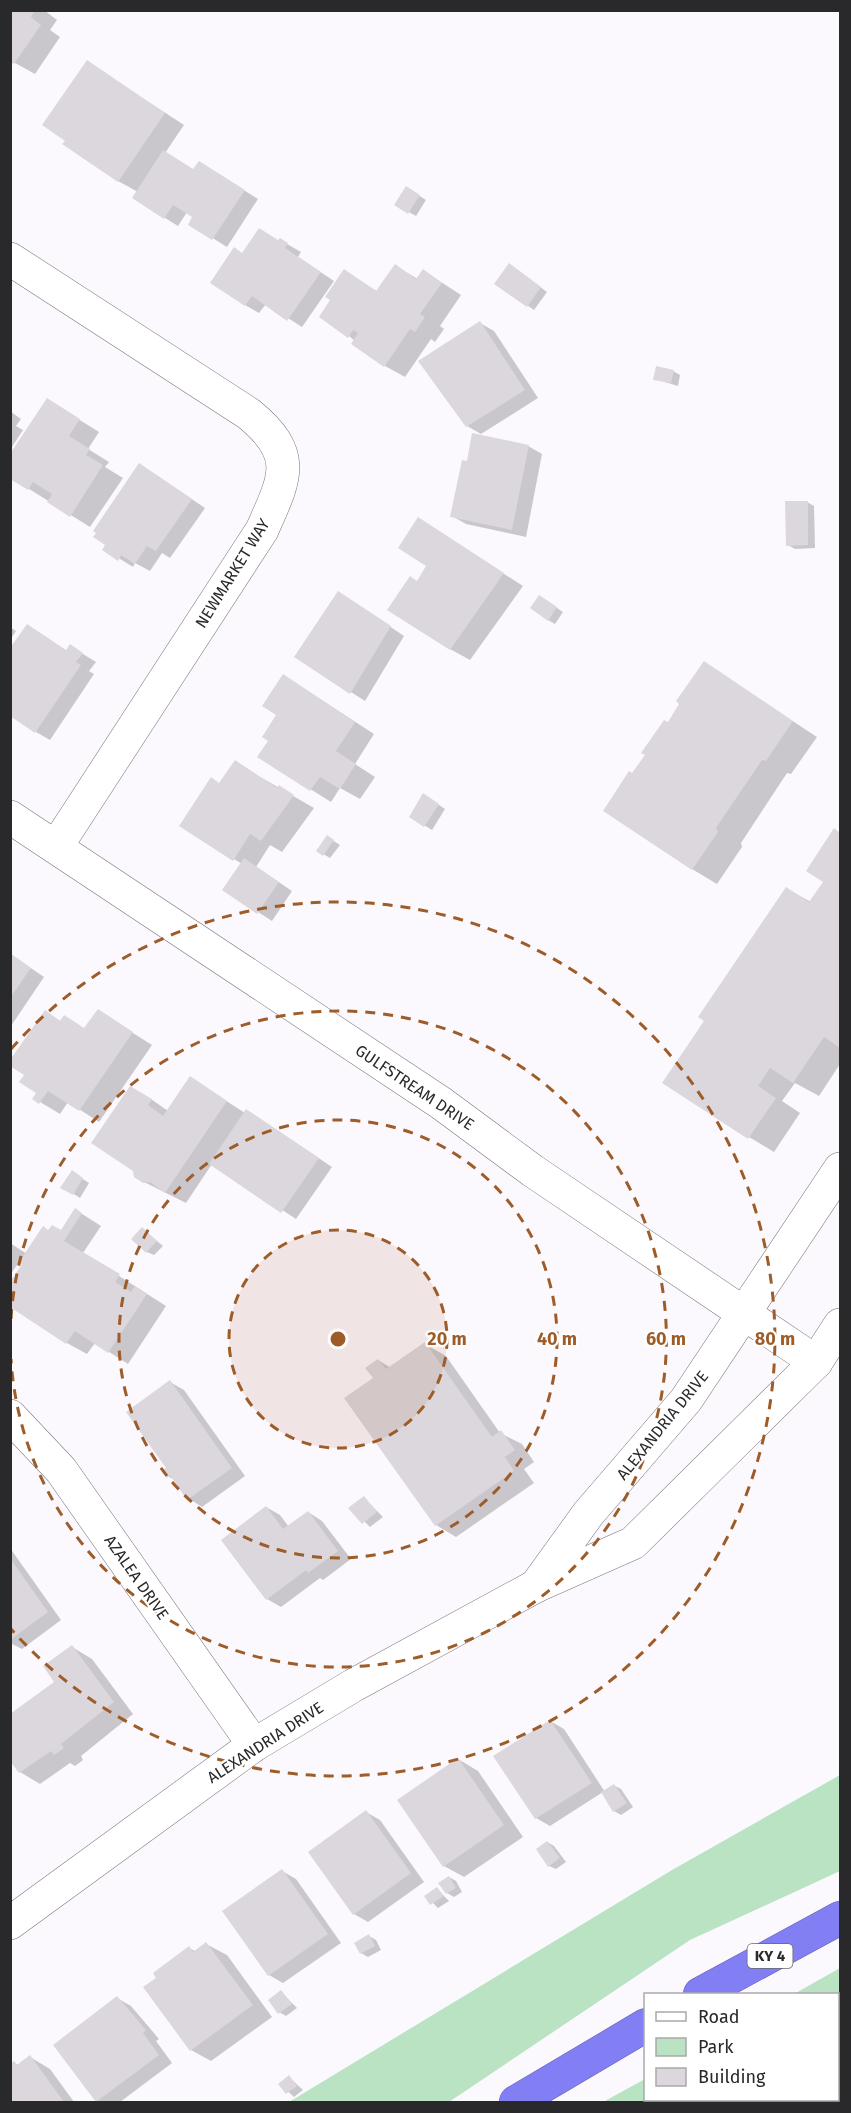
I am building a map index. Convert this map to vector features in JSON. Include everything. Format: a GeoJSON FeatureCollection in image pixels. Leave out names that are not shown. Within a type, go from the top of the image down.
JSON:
{"type":"FeatureCollection","features":[{"type":"Feature","properties":{"kind":"highway","name":"KY 4"},"geometry":{"type":"LineString","coordinates":[[704,1993],[840,1918]]}},
{"type":"Feature","properties":{"kind":"highway"},"geometry":{"type":"LineString","coordinates":[[516,2103],[644,2026]]}},
{"type":"Feature","properties":{"kind":"street","name":"NEWMARKET WAY"},"geometry":{"type":"LineString","coordinates":[[10,258],[249,414],[268,430],[284,464],[276,498],[262,530],[56,847]]}},
{"type":"Feature","properties":{"kind":"street","name":"GULFSTREAM DRIVE"},"geometry":{"type":"LineString","coordinates":[[10,818],[441,1103],[533,1171],[816,1362]]}},
{"type":"Feature","properties":{"kind":"street","name":"ALEXANDRIA DRIVE"},"geometry":{"type":"LineString","coordinates":[[537,1586],[588,1514],[686,1400],[745,1315],[840,1169]]}},
{"type":"Feature","properties":{"kind":"street","name":"ALEXANDRIA DRIVE"},"geometry":{"type":"LineString","coordinates":[[10,1923],[254,1745],[354,1685],[537,1586],[633,1543],[816,1362],[840,1325]]}},
{"type":"Feature","properties":{"kind":"street","name":"AZALEA DRIVE"},"geometry":{"type":"LineString","coordinates":[[10,1416],[61,1470],[254,1745]]}},
{"type":"Feature","properties":{"kind":"green space"},"geometry":{"type":"Polygon","coordinates":[[[840,1775],[840,1871],[690,1940],[449,2102],[289,2102],[672,1870],[840,1775]]]}},
{"type":"Feature","properties":{"kind":"green space"},"geometry":{"type":"Polygon","coordinates":[[[840,1968],[839,2011],[839,1993],[796,1993],[840,1968]]]}},
{"type":"Feature","properties":{"kind":"green space"},"geometry":{"type":"Polygon","coordinates":[[[644,2080],[644,2101],[670,2101],[668,2102],[603,2102],[644,2080]]]}},
{"type":"Feature","properties":{"kind":"building"},"geometry":{"type":"Polygon","coordinates":[[[10,10],[35,10],[31,17],[41,25],[14,64],[10,62],[10,10]]]}},
{"type":"Feature","properties":{"kind":"building"},"geometry":{"type":"Polygon","coordinates":[[[87,60],[165,113],[118,182],[62,144],[65,141],[42,125],[87,60]]]}},
{"type":"Feature","properties":{"kind":"building"},"geometry":{"type":"Polygon","coordinates":[[[163,150],[193,169],[199,161],[245,190],[212,240],[188,225],[192,217],[173,205],[164,219],[132,198],[163,150]]]}},
{"type":"Feature","properties":{"kind":"building"},"geometry":{"type":"Polygon","coordinates":[[[406,186],[420,195],[408,214],[394,205],[406,186]]]}},
{"type":"Feature","properties":{"kind":"building"},"geometry":{"type":"Polygon","coordinates":[[[259,228],[278,240],[280,238],[288,243],[285,248],[321,272],[287,321],[252,296],[245,306],[210,283],[234,247],[242,253],[259,228]]]}},
{"type":"Feature","properties":{"kind":"building"},"geometry":{"type":"Polygon","coordinates":[[[509,263],[541,287],[527,307],[494,284],[509,263]]]}},
{"type":"Feature","properties":{"kind":"building"},"geometry":{"type":"Polygon","coordinates":[[[395,264],[416,279],[423,269],[442,283],[420,314],[425,317],[415,332],[410,329],[384,367],[351,344],[358,333],[353,330],[348,338],[319,317],[330,300],[325,297],[344,269],[376,291],[395,264]]]}},
{"type":"Feature","properties":{"kind":"building"},"geometry":{"type":"Polygon","coordinates":[[[480,321],[525,390],[466,427],[418,361],[480,321]]]}},
{"type":"Feature","properties":{"kind":"building"},"geometry":{"type":"Polygon","coordinates":[[[656,366],[674,370],[671,383],[653,380],[656,366]]]}},
{"type":"Feature","properties":{"kind":"building"},"geometry":{"type":"Polygon","coordinates":[[[47,398],[80,419],[69,436],[90,449],[86,455],[103,465],[70,517],[47,502],[52,494],[33,482],[28,490],[10,479],[10,454],[47,398]]]}},
{"type":"Feature","properties":{"kind":"building"},"geometry":{"type":"Polygon","coordinates":[[[472,433],[529,445],[512,530],[450,517],[462,460],[467,461],[472,433]]]}},
{"type":"Feature","properties":{"kind":"building"},"geometry":{"type":"Polygon","coordinates":[[[139,463],[192,499],[156,551],[147,546],[135,564],[121,555],[118,561],[102,550],[105,545],[93,537],[96,533],[93,531],[139,463]]]}},
{"type":"Feature","properties":{"kind":"building"},"geometry":{"type":"Polygon","coordinates":[[[785,501],[808,501],[808,545],[786,546],[785,501]]]}},
{"type":"Feature","properties":{"kind":"building"},"geometry":{"type":"Polygon","coordinates":[[[418,517],[504,573],[450,650],[387,610],[410,576],[417,581],[426,566],[398,548],[418,517]]]}},
{"type":"Feature","properties":{"kind":"building"},"geometry":{"type":"Polygon","coordinates":[[[338,591],[391,626],[350,694],[294,657],[338,591]]]}},
{"type":"Feature","properties":{"kind":"building"},"geometry":{"type":"Polygon","coordinates":[[[539,595],[557,607],[548,621],[530,608],[539,595]]]}},
{"type":"Feature","properties":{"kind":"building"},"geometry":{"type":"Polygon","coordinates":[[[27,624],[66,650],[70,644],[83,653],[76,662],[81,665],[35,733],[10,716],[10,648],[27,624]]]}},
{"type":"Feature","properties":{"kind":"building"},"geometry":{"type":"Polygon","coordinates":[[[704,661],[793,721],[766,761],[762,760],[716,828],[718,832],[692,870],[603,811],[629,771],[632,773],[645,755],[641,753],[664,720],[668,722],[679,704],[676,701],[704,661]]]}},
{"type":"Feature","properties":{"kind":"building"},"geometry":{"type":"Polygon","coordinates":[[[283,674],[355,722],[336,751],[356,764],[340,789],[320,777],[310,791],[257,757],[268,741],[262,737],[276,715],[262,706],[283,674]]]}},
{"type":"Feature","properties":{"kind":"building"},"geometry":{"type":"Polygon","coordinates":[[[235,760],[277,788],[279,785],[294,795],[261,841],[250,834],[233,861],[179,826],[211,777],[219,783],[235,760]]]}},
{"type":"Feature","properties":{"kind":"building"},"geometry":{"type":"Polygon","coordinates":[[[423,793],[439,804],[424,827],[409,817],[423,793]]]}},
{"type":"Feature","properties":{"kind":"building"},"geometry":{"type":"Polygon","coordinates":[[[834,828],[840,833],[840,1048],[824,1037],[793,1083],[770,1068],[758,1086],[776,1098],[748,1139],[662,1083],[704,1021],[698,1017],[786,887],[809,902],[823,882],[806,871],[834,828]]]}},
{"type":"Feature","properties":{"kind":"building"},"geometry":{"type":"Polygon","coordinates":[[[327,835],[334,840],[323,856],[316,851],[327,835]]]}},
{"type":"Feature","properties":{"kind":"building"},"geometry":{"type":"Polygon","coordinates":[[[244,858],[279,882],[257,914],[222,890],[244,858]]]}},
{"type":"Feature","properties":{"kind":"building"},"geometry":{"type":"Polygon","coordinates":[[[10,953],[31,968],[10,998],[10,953]]]}},
{"type":"Feature","properties":{"kind":"building"},"geometry":{"type":"Polygon","coordinates":[[[98,1009],[133,1032],[79,1111],[48,1091],[39,1104],[32,1099],[36,1093],[19,1082],[24,1075],[10,1066],[10,1060],[45,1010],[60,1021],[64,1015],[84,1028],[98,1009]]]}},
{"type":"Feature","properties":{"kind":"building"},"geometry":{"type":"Polygon","coordinates":[[[190,1076],[227,1101],[165,1193],[150,1182],[143,1183],[134,1177],[133,1171],[91,1143],[130,1086],[152,1099],[148,1105],[163,1116],[190,1076]]]}},
{"type":"Feature","properties":{"kind":"building"},"geometry":{"type":"Polygon","coordinates":[[[246,1109],[319,1158],[281,1213],[209,1164],[246,1109]]]}},
{"type":"Feature","properties":{"kind":"building"},"geometry":{"type":"Polygon","coordinates":[[[72,1170],[83,1178],[73,1195],[60,1188],[72,1170]]]}},
{"type":"Feature","properties":{"kind":"building"},"geometry":{"type":"Polygon","coordinates":[[[75,1208],[82,1213],[64,1241],[120,1274],[115,1282],[131,1292],[135,1286],[147,1294],[108,1353],[75,1331],[66,1344],[10,1307],[10,1277],[13,1278],[22,1264],[19,1262],[43,1226],[48,1230],[52,1225],[61,1230],[75,1208]]]}},
{"type":"Feature","properties":{"kind":"building"},"geometry":{"type":"Polygon","coordinates":[[[142,1227],[157,1241],[146,1253],[131,1239],[142,1227]]]}},
{"type":"Feature","properties":{"kind":"building"},"geometry":{"type":"Polygon","coordinates":[[[425,1342],[492,1437],[501,1430],[515,1450],[505,1457],[514,1471],[435,1526],[344,1398],[373,1378],[365,1368],[378,1359],[386,1369],[425,1342]]]}},
{"type":"Feature","properties":{"kind":"building"},"geometry":{"type":"Polygon","coordinates":[[[170,1380],[232,1468],[187,1500],[170,1475],[167,1478],[162,1471],[166,1468],[126,1412],[170,1380]]]}},
{"type":"Feature","properties":{"kind":"building"},"geometry":{"type":"Polygon","coordinates":[[[364,1496],[377,1512],[362,1524],[348,1508],[364,1496]]]}},
{"type":"Feature","properties":{"kind":"building"},"geometry":{"type":"Polygon","coordinates":[[[266,1506],[283,1529],[308,1511],[338,1551],[308,1573],[306,1570],[266,1600],[221,1540],[266,1506]]]}},
{"type":"Feature","properties":{"kind":"building"},"geometry":{"type":"Polygon","coordinates":[[[10,1558],[48,1612],[10,1640],[10,1558]]]}},
{"type":"Feature","properties":{"kind":"building"},"geometry":{"type":"Polygon","coordinates":[[[72,1645],[114,1702],[61,1744],[64,1748],[54,1755],[51,1751],[19,1773],[10,1761],[10,1714],[54,1682],[43,1666],[72,1645]]]}},
{"type":"Feature","properties":{"kind":"building"},"geometry":{"type":"Polygon","coordinates":[[[550,1720],[592,1783],[535,1819],[493,1756],[550,1720]]]}},
{"type":"Feature","properties":{"kind":"building"},"geometry":{"type":"Polygon","coordinates":[[[458,1758],[504,1825],[443,1867],[397,1800],[458,1758]]]}},
{"type":"Feature","properties":{"kind":"building"},"geometry":{"type":"Polygon","coordinates":[[[614,1784],[627,1803],[613,1812],[601,1792],[614,1784]]]}},
{"type":"Feature","properties":{"kind":"building"},"geometry":{"type":"Polygon","coordinates":[[[366,1810],[411,1873],[353,1915],[308,1852],[366,1810]]]}},
{"type":"Feature","properties":{"kind":"building"},"geometry":{"type":"Polygon","coordinates":[[[547,1841],[560,1858],[548,1867],[536,1849],[547,1841]]]}},
{"type":"Feature","properties":{"kind":"building"},"geometry":{"type":"Polygon","coordinates":[[[282,1869],[328,1934],[268,1976],[222,1911],[282,1869]]]}},
{"type":"Feature","properties":{"kind":"building"},"geometry":{"type":"Polygon","coordinates":[[[449,1876],[456,1888],[446,1894],[438,1883],[449,1876]]]}},
{"type":"Feature","properties":{"kind":"building"},"geometry":{"type":"Polygon","coordinates":[[[437,1887],[444,1896],[430,1905],[424,1896],[437,1887]]]}},
{"type":"Feature","properties":{"kind":"building"},"geometry":{"type":"Polygon","coordinates":[[[369,1934],[375,1946],[360,1954],[354,1943],[369,1934]]]}},
{"type":"Feature","properties":{"kind":"building"},"geometry":{"type":"Polygon","coordinates":[[[206,1942],[253,2005],[190,2051],[143,1987],[156,1978],[153,1973],[189,1946],[193,1952],[206,1942]]]}},
{"type":"Feature","properties":{"kind":"building"},"geometry":{"type":"Polygon","coordinates":[[[281,1990],[292,2004],[278,2014],[268,2000],[281,1990]]]}},
{"type":"Feature","properties":{"kind":"building"},"geometry":{"type":"Polygon","coordinates":[[[117,1996],[146,2030],[143,2033],[159,2055],[96,2102],[53,2045],[117,1996]]]}},
{"type":"Feature","properties":{"kind":"building"},"geometry":{"type":"Polygon","coordinates":[[[30,2055],[64,2102],[10,2102],[10,2063],[14,2061],[17,2065],[30,2055]]]}},
{"type":"Feature","properties":{"kind":"building"},"geometry":{"type":"Polygon","coordinates":[[[289,2075],[297,2086],[286,2094],[278,2084],[289,2075]]]}}]}
